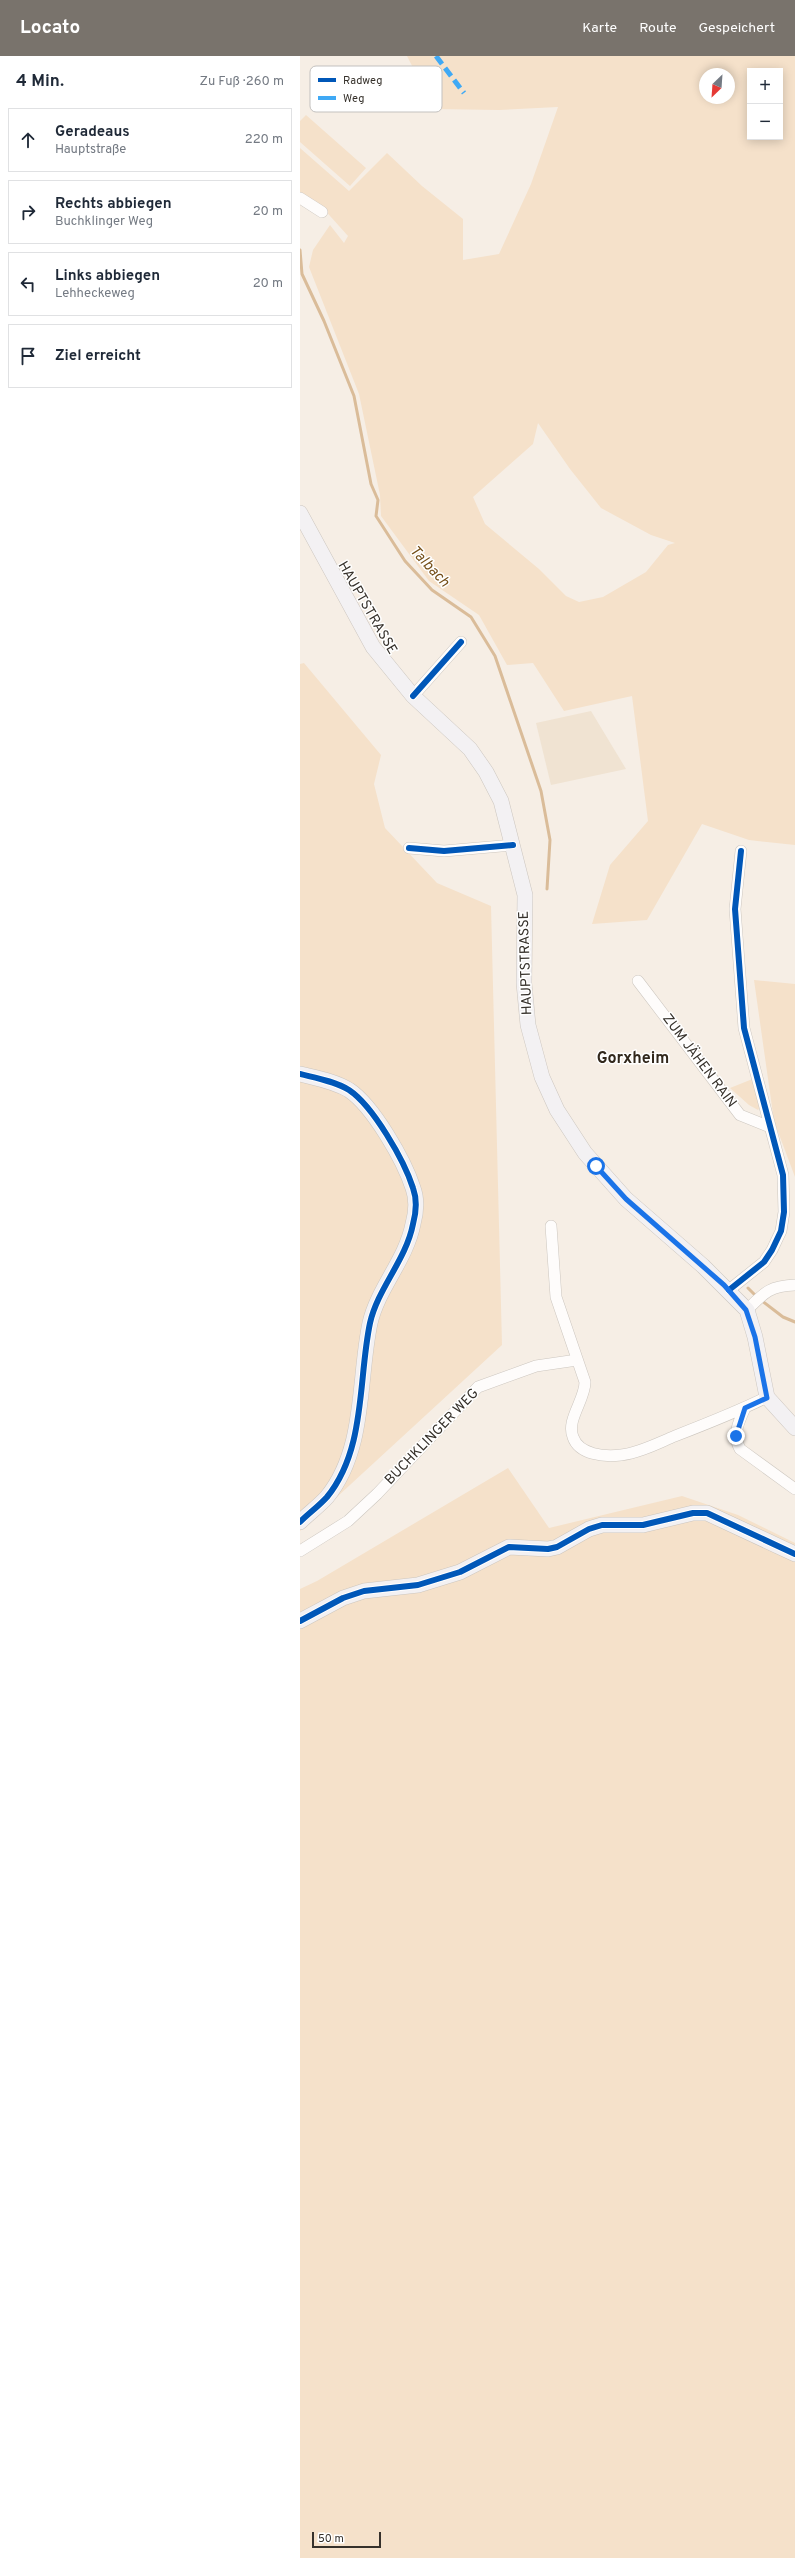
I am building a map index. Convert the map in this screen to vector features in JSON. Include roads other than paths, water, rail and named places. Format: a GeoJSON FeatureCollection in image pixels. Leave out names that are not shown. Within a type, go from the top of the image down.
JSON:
{"type":"FeatureCollection","features":[{"type":"Feature","properties":{"kind":"main road","name":"HAUPTSTRASSE"},"geometry":{"type":"LineString","coordinates":[[300,513],[373,646],[413,696],[470,749],[486,772],[501,801],[525,895],[524,983],[528,1025],[542,1077],[557,1110],[585,1153],[626,1199],[729,1290],[755,1302],[755,1337],[767,1398]]}},
{"type":"Feature","properties":{"kind":"main road"},"geometry":{"type":"LineString","coordinates":[[300,1074],[326,1081],[348,1090],[367,1108],[401,1161],[414,1189],[416,1207],[413,1225],[398,1266],[372,1316],[366,1345],[356,1429],[347,1462],[326,1497],[300,1522]]}},
{"type":"Feature","properties":{"kind":"main road"},"geometry":{"type":"LineString","coordinates":[[767,1398],[795,1428]]}},
{"type":"Feature","properties":{"kind":"main road"},"geometry":{"type":"LineString","coordinates":[[300,1621],[343,1598],[364,1591],[418,1585],[460,1572],[509,1547],[540,1549],[557,1547],[589,1529],[602,1525],[643,1525],[693,1513],[707,1513],[795,1554]]}},
{"type":"Feature","properties":{"kind":"street"},"geometry":{"type":"LineString","coordinates":[[300,198],[322,212]]}},
{"type":"Feature","properties":{"kind":"street"},"geometry":{"type":"LineString","coordinates":[[413,696],[461,642]]}},
{"type":"Feature","properties":{"kind":"street"},"geometry":{"type":"LineString","coordinates":[[409,848],[444,851],[513,845]]}},
{"type":"Feature","properties":{"kind":"street"},"geometry":{"type":"LineString","coordinates":[[729,1290],[764,1262],[772,1250],[780,1231],[784,1212],[783,1175],[744,1028],[735,909],[741,850]]}},
{"type":"Feature","properties":{"kind":"street","name":"ZUM JÄHEN RAIN"},"geometry":{"type":"LineString","coordinates":[[638,981],[740,1115],[770,1127]]}},
{"type":"Feature","properties":{"kind":"street"},"geometry":{"type":"LineString","coordinates":[[551,1226],[556,1297],[585,1387],[571,1430],[576,1443],[592,1453],[615,1455],[640,1450],[767,1398]]}},
{"type":"Feature","properties":{"kind":"street"},"geometry":{"type":"LineString","coordinates":[[755,1302],[777,1286],[795,1285]]}},
{"type":"Feature","properties":{"kind":"street","name":"BUCHKLINGER WEG"},"geometry":{"type":"LineString","coordinates":[[300,1551],[348,1521],[377,1494],[478,1387],[531,1367],[577,1360]]}},
{"type":"Feature","properties":{"kind":"street"},"geometry":{"type":"LineString","coordinates":[[745,1408],[737,1430],[740,1449],[795,1489]]}},
{"type":"Feature","properties":{"kind":"waterway","name":"Talbach"},"geometry":{"type":"LineString","coordinates":[[300,250],[302,274],[324,321],[354,396],[371,484],[378,500],[376,516],[405,561],[432,590],[471,617],[495,656],[541,791],[550,840],[547,889]]}},
{"type":"Feature","properties":{"kind":"waterway"},"geometry":{"type":"LineString","coordinates":[[748,1288],[757,1297]]}},
{"type":"Feature","properties":{"kind":"waterway"},"geometry":{"type":"LineString","coordinates":[[761,1300],[783,1317],[795,1322]]}},
{"type":"Feature","properties":{"kind":"district","name":"Gorxheim"},"geometry":{"type":"Point","coordinates":[633,1059]}}]}
